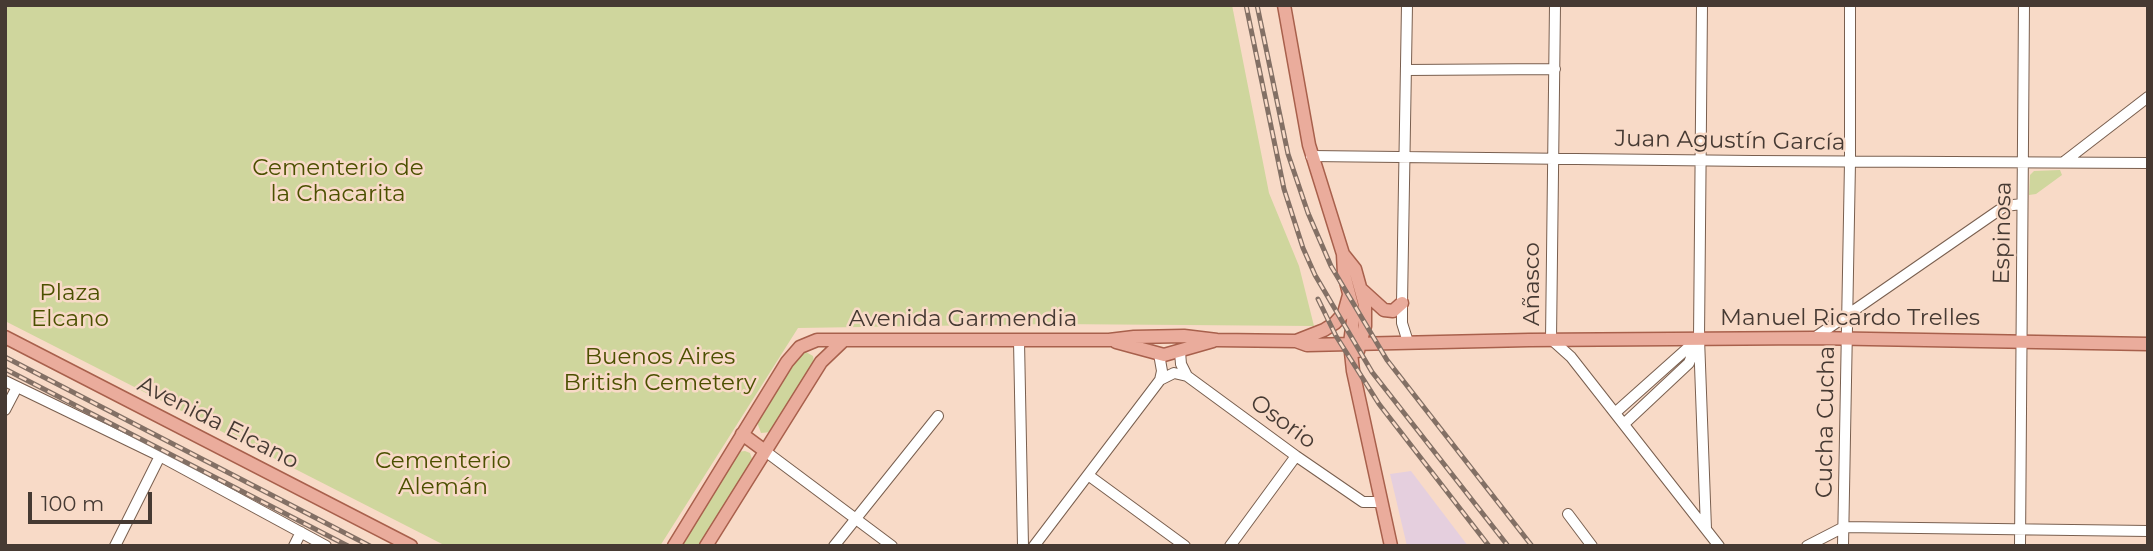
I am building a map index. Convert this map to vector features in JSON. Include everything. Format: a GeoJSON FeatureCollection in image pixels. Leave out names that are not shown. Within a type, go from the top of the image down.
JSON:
{"type":"FeatureCollection","features":[{"type":"Feature","properties":{"kind":"main road"},"geometry":{"type":"LineString","coordinates":[[1284,5],[1311,156],[1343,254],[1354,313],[1353,371],[1391,546]]}},
{"type":"Feature","properties":{"kind":"main road"},"geometry":{"type":"LineString","coordinates":[[1343,254],[1355,269],[1363,290],[1366,316],[1355,343]]}},
{"type":"Feature","properties":{"kind":"main road"},"geometry":{"type":"LineString","coordinates":[[1363,290],[1384,310],[1394,311],[1402,303]]}},
{"type":"Feature","properties":{"kind":"main road"},"geometry":{"type":"LineString","coordinates":[[1296,341],[1335,323],[1344,313],[1349,295]]}},
{"type":"Feature","properties":{"kind":"main road"},"geometry":{"type":"LineString","coordinates":[[1159,354],[1156,345],[1167,336],[1178,343],[1180,352]]}},
{"type":"Feature","properties":{"kind":"main road","name":"Avenida Garmendia"},"geometry":{"type":"LineString","coordinates":[[742,434],[793,354],[800,347],[817,340],[1109,340],[1167,336],[1296,341],[1307,345],[1408,342]]}},
{"type":"Feature","properties":{"kind":"main road","name":"Avenida Elcano"},"geometry":{"type":"LineString","coordinates":[[5,337],[411,546]]}},
{"type":"Feature","properties":{"kind":"main road","name":"Manuel Ricardo Trelles"},"geometry":{"type":"LineString","coordinates":[[1408,342],[1846,338],[2148,344]]}},
{"type":"Feature","properties":{"kind":"main road"},"geometry":{"type":"LineString","coordinates":[[706,546],[821,362],[844,340]]}},
{"type":"Feature","properties":{"kind":"main road","name":"Avenida Garmendia"},"geometry":{"type":"LineString","coordinates":[[1109,340],[1159,354],[1180,352],[1217,340]]}},
{"type":"Feature","properties":{"kind":"main road"},"geometry":{"type":"LineString","coordinates":[[1332,344],[1344,356],[1353,371]]}},
{"type":"Feature","properties":{"kind":"main road"},"geometry":{"type":"LineString","coordinates":[[674,546],[742,434],[765,451]]}},
{"type":"Feature","properties":{"kind":"street"},"geometry":{"type":"LineString","coordinates":[[1407,5],[1402,323],[1408,342]]}},
{"type":"Feature","properties":{"kind":"street","name":"Añasco"},"geometry":{"type":"LineString","coordinates":[[1555,5],[1551,339],[1571,357],[1625,423],[1719,546]]}},
{"type":"Feature","properties":{"kind":"street"},"geometry":{"type":"LineString","coordinates":[[1702,5],[1699,338],[1706,529]]}},
{"type":"Feature","properties":{"kind":"street","name":"Cucha Cucha"},"geometry":{"type":"LineString","coordinates":[[1843,546],[1850,5]]}},
{"type":"Feature","properties":{"kind":"street","name":"Espinosa"},"geometry":{"type":"LineString","coordinates":[[2020,546],[2024,5]]}},
{"type":"Feature","properties":{"kind":"street"},"geometry":{"type":"LineString","coordinates":[[1406,70],[1555,69]]}},
{"type":"Feature","properties":{"kind":"street"},"geometry":{"type":"LineString","coordinates":[[2064,161],[2148,97]]}},
{"type":"Feature","properties":{"kind":"street","name":"Juan Agustín García"},"geometry":{"type":"LineString","coordinates":[[1311,156],[2148,163]]}},
{"type":"Feature","properties":{"kind":"street"},"geometry":{"type":"LineString","coordinates":[[1814,338],[2005,206],[2022,204]]}},
{"type":"Feature","properties":{"kind":"street"},"geometry":{"type":"LineString","coordinates":[[1616,412],[1699,338]]}},
{"type":"Feature","properties":{"kind":"street"},"geometry":{"type":"LineString","coordinates":[[1625,423],[1689,363],[1699,338]]}},
{"type":"Feature","properties":{"kind":"street"},"geometry":{"type":"LineString","coordinates":[[1019,341],[1023,546]]}},
{"type":"Feature","properties":{"kind":"street"},"geometry":{"type":"LineString","coordinates":[[1180,352],[1181,364],[1187,376]]}},
{"type":"Feature","properties":{"kind":"street"},"geometry":{"type":"LineString","coordinates":[[1034,546],[1160,380],[1162,371],[1159,354]]}},
{"type":"Feature","properties":{"kind":"street"},"geometry":{"type":"LineString","coordinates":[[1160,380],[1174,373],[1187,376]]}},
{"type":"Feature","properties":{"kind":"street","name":"Osorio"},"geometry":{"type":"LineString","coordinates":[[1187,376],[1363,502],[1381,502]]}},
{"type":"Feature","properties":{"kind":"street"},"geometry":{"type":"LineString","coordinates":[[5,381],[160,456],[326,546]]}},
{"type":"Feature","properties":{"kind":"street"},"geometry":{"type":"LineString","coordinates":[[5,411],[18,387]]}},
{"type":"Feature","properties":{"kind":"street"},"geometry":{"type":"LineString","coordinates":[[834,546],[938,416]]}},
{"type":"Feature","properties":{"kind":"street"},"geometry":{"type":"LineString","coordinates":[[765,451],[892,546]]}},
{"type":"Feature","properties":{"kind":"street"},"geometry":{"type":"LineString","coordinates":[[115,546],[160,456]]}},
{"type":"Feature","properties":{"kind":"street"},"geometry":{"type":"LineString","coordinates":[[1230,546],[1296,456]]}},
{"type":"Feature","properties":{"kind":"street"},"geometry":{"type":"LineString","coordinates":[[1088,475],[1185,546]]}},
{"type":"Feature","properties":{"kind":"street"},"geometry":{"type":"LineString","coordinates":[[1568,514],[1591,546]]}},
{"type":"Feature","properties":{"kind":"street"},"geometry":{"type":"LineString","coordinates":[[1807,546],[1844,527],[2148,531]]}},
{"type":"Feature","properties":{"kind":"street"},"geometry":{"type":"LineString","coordinates":[[294,546],[301,532]]}},
{"type":"Feature","properties":{"kind":"shaded area"},"geometry":{"type":"Polygon","coordinates":[[[1411,471],[1468,546],[1407,546],[1390,474],[1411,471]]]}},
{"type":"Feature","properties":{"kind":"green space","name":"Cementerio de la Chacarita"},"geometry":{"type":"Polygon","coordinates":[[[5,5],[1232,5],[1269,193],[1299,266],[1314,326],[1052,324],[798,328],[660,546],[446,546],[5,321],[5,5]]]}},
{"type":"Feature","properties":{"kind":"green space"},"geometry":{"type":"Polygon","coordinates":[[[2060,170],[2062,175],[2036,194],[2029,195],[2030,175],[2034,171],[2060,170]]]}},
{"type":"Feature","properties":{"kind":"green space"},"geometry":{"type":"Polygon","coordinates":[[[806,352],[813,356],[814,362],[771,432],[761,433],[757,422],[799,354],[806,352]]]}},
{"type":"Feature","properties":{"kind":"green space"},"geometry":{"type":"Polygon","coordinates":[[[737,452],[750,453],[753,462],[700,546],[679,546],[737,452]]]}},
{"type":"Feature","properties":{"kind":"railway"},"geometry":{"type":"LineString","coordinates":[[1246,5],[1284,189],[1303,248],[1315,275],[1372,372],[1508,546]]}},
{"type":"Feature","properties":{"kind":"railway"},"geometry":{"type":"LineString","coordinates":[[1257,5],[1288,154],[1308,213],[1331,266],[1387,360],[1532,546]]}},
{"type":"Feature","properties":{"kind":"railway"},"geometry":{"type":"LineString","coordinates":[[1318,299],[1336,336],[1379,404],[1489,546]]}},
{"type":"Feature","properties":{"kind":"railway"},"geometry":{"type":"LineString","coordinates":[[5,357],[370,546]]}},
{"type":"Feature","properties":{"kind":"railway"},"geometry":{"type":"LineString","coordinates":[[5,369],[348,546]]}},
{"type":"Feature","properties":{"kind":"park label","name":"Plaza Elcano"},"geometry":{"type":"Point","coordinates":[70,306]}},
{"type":"Feature","properties":{"kind":"park label","name":"Buenos Aires British Cemetery"},"geometry":{"type":"Point","coordinates":[660,370]}},
{"type":"Feature","properties":{"kind":"park label","name":"Cementerio Alemán"},"geometry":{"type":"Point","coordinates":[443,474]}}]}
